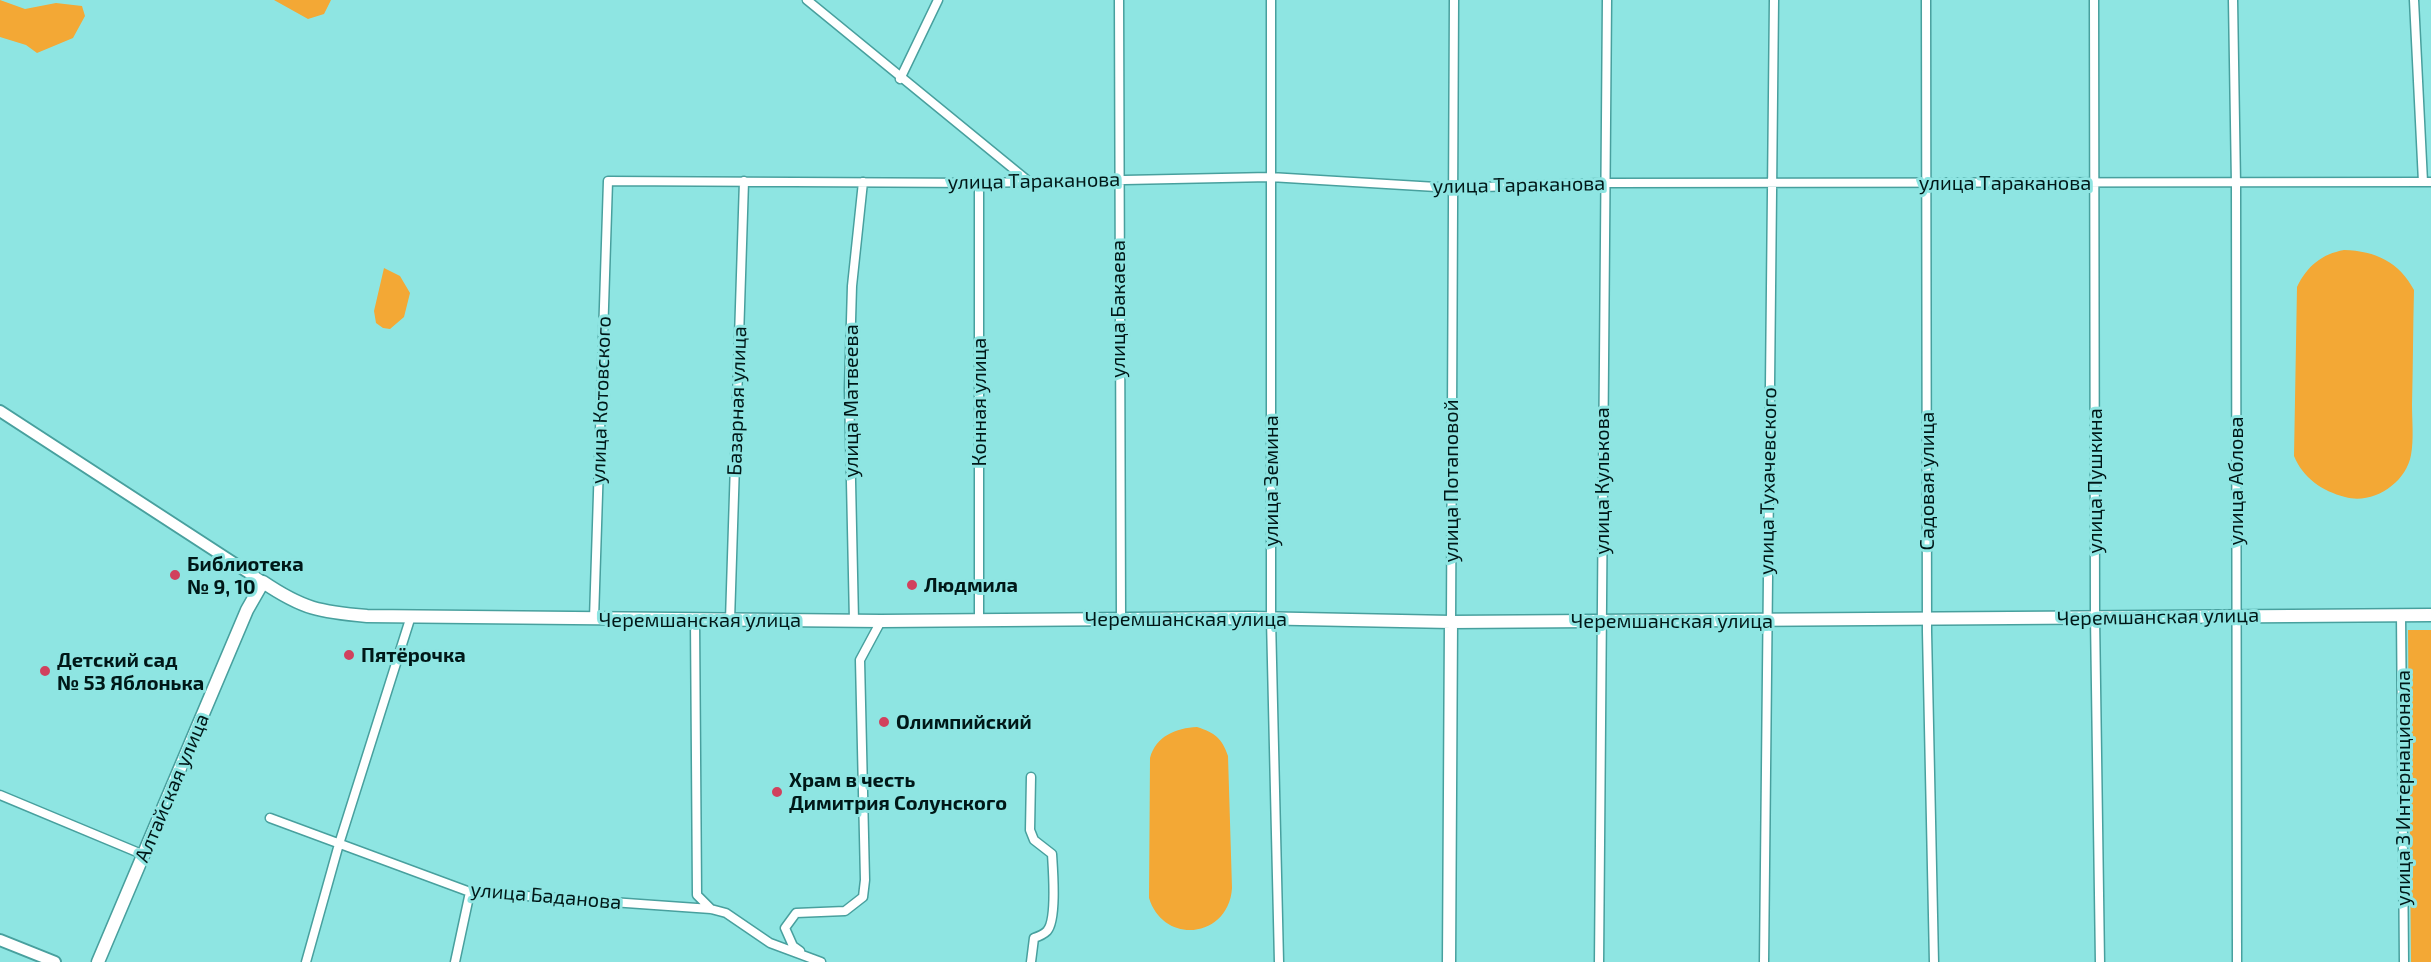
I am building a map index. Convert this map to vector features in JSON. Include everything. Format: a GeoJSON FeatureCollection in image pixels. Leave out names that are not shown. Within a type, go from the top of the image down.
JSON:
{"type":"FeatureCollection","features":[{"type":"Feature","properties":{"kind":"main road","name":"Черемшанская улица"},"geometry":{"type":"LineString","coordinates":[[263,582],[306,608],[319,612],[367,616],[854,621],[1120,618],[1451,622],[2431,615]]}},
{"type":"Feature","properties":{"kind":"main road","name":"Алтайская улица"},"geometry":{"type":"LineString","coordinates":[[98,962],[247,610],[263,582]]}},
{"type":"Feature","properties":{"kind":"main road","name":"улица Потаповой"},"geometry":{"type":"LineString","coordinates":[[1449,962],[1451,622]]}},
{"type":"Feature","properties":{"kind":"street"},"geometry":{"type":"LineString","coordinates":[[807,0],[900,79],[1027,180]]}},
{"type":"Feature","properties":{"kind":"street"},"geometry":{"type":"LineString","coordinates":[[900,79],[938,0]]}},
{"type":"Feature","properties":{"kind":"street","name":"улица Бакаева"},"geometry":{"type":"LineString","coordinates":[[1119,0],[1117,179],[1120,618]]}},
{"type":"Feature","properties":{"kind":"street","name":"улица Земина"},"geometry":{"type":"LineString","coordinates":[[1271,0],[1271,619],[1279,962]]}},
{"type":"Feature","properties":{"kind":"street","name":"улица Потаповой"},"geometry":{"type":"LineString","coordinates":[[1451,622],[1455,0]]}},
{"type":"Feature","properties":{"kind":"street","name":"улица Кулькова"},"geometry":{"type":"LineString","coordinates":[[1599,962],[1607,0]]}},
{"type":"Feature","properties":{"kind":"street","name":"улица Тухачевского"},"geometry":{"type":"LineString","coordinates":[[1764,962],[1774,0]]}},
{"type":"Feature","properties":{"kind":"street","name":"Садовая улица"},"geometry":{"type":"LineString","coordinates":[[1926,0],[1927,620],[1934,962]]}},
{"type":"Feature","properties":{"kind":"street","name":"улица Пушкина"},"geometry":{"type":"LineString","coordinates":[[2094,0],[2095,617],[2100,962]]}},
{"type":"Feature","properties":{"kind":"street","name":"улица Аблова"},"geometry":{"type":"LineString","coordinates":[[2233,0],[2236,184],[2237,962]]}},
{"type":"Feature","properties":{"kind":"street"},"geometry":{"type":"LineString","coordinates":[[2414,0],[2427,182]]}},
{"type":"Feature","properties":{"kind":"street","name":"улица Тараканова"},"geometry":{"type":"LineString","coordinates":[[608,181],[979,183],[1027,180],[1270,177],[1453,188],[1604,183],[2427,182]]}},
{"type":"Feature","properties":{"kind":"street","name":"улица Котовского"},"geometry":{"type":"LineString","coordinates":[[594,619],[608,181]]}},
{"type":"Feature","properties":{"kind":"street","name":"Базарная улица"},"geometry":{"type":"LineString","coordinates":[[730,620],[744,181]]}},
{"type":"Feature","properties":{"kind":"street","name":"улица Матвеева"},"geometry":{"type":"LineString","coordinates":[[854,621],[849,389],[852,286],[863,182]]}},
{"type":"Feature","properties":{"kind":"street","name":"Конная улица"},"geometry":{"type":"LineString","coordinates":[[979,183],[979,621]]}},
{"type":"Feature","properties":{"kind":"street","name":"Черемшанская улица"},"geometry":{"type":"LineString","coordinates":[[0,411],[263,582]]}},
{"type":"Feature","properties":{"kind":"street","name":"улица 3 Интернационала"},"geometry":{"type":"LineString","coordinates":[[2401,615],[2404,962]]}},
{"type":"Feature","properties":{"kind":"street"},"geometry":{"type":"LineString","coordinates":[[306,962],[339,843],[411,616]]}},
{"type":"Feature","properties":{"kind":"street"},"geometry":{"type":"LineString","coordinates":[[695,620],[697,895],[711,909]]}},
{"type":"Feature","properties":{"kind":"street"},"geometry":{"type":"LineString","coordinates":[[808,956],[793,946],[785,928],[796,913],[846,911],[863,897],[865,880],[860,660],[880,621]]}},
{"type":"Feature","properties":{"kind":"street"},"geometry":{"type":"LineString","coordinates":[[1031,777],[1030,830],[1034,840],[1052,854],[1053,876],[1052,921],[1047,932],[1034,938],[1031,962]]}},
{"type":"Feature","properties":{"kind":"street"},"geometry":{"type":"LineString","coordinates":[[0,795],[144,855]]}},
{"type":"Feature","properties":{"kind":"street","name":"улица Баданова"},"geometry":{"type":"LineString","coordinates":[[270,818],[470,892],[711,909],[726,913],[770,943],[821,962]]}},
{"type":"Feature","properties":{"kind":"street"},"geometry":{"type":"LineString","coordinates":[[454,962],[470,892]]}},
{"type":"Feature","properties":{"kind":"street"},"geometry":{"type":"LineString","coordinates":[[0,940],[55,962]]}},
{"type":"Feature","properties":{"kind":"shaded area"},"geometry":{"type":"Polygon","coordinates":[[[0,0],[25,9],[56,3],[82,6],[85,16],[73,38],[37,53],[26,45],[0,37],[0,0]]]}},
{"type":"Feature","properties":{"kind":"shaded area"},"geometry":{"type":"Polygon","coordinates":[[[274,0],[331,0],[324,14],[308,19],[274,0]]]}},
{"type":"Feature","properties":{"kind":"shaded area"},"geometry":{"type":"Polygon","coordinates":[[[2344,250],[2376,256],[2394,265],[2414,290],[2411,455],[2403,474],[2387,490],[2377,495],[2356,499],[2321,487],[2308,477],[2294,456],[2297,287],[2305,273],[2316,262],[2344,250]]]}},
{"type":"Feature","properties":{"kind":"shaded area"},"geometry":{"type":"Polygon","coordinates":[[[384,268],[400,276],[410,293],[404,317],[390,329],[383,328],[376,323],[374,311],[384,268]]]}},
{"type":"Feature","properties":{"kind":"shaded area"},"geometry":{"type":"Polygon","coordinates":[[[2408,630],[2431,630],[2431,962],[2411,962],[2408,630]]]}},
{"type":"Feature","properties":{"kind":"shaded area"},"geometry":{"type":"Polygon","coordinates":[[[1197,727],[1217,737],[1228,756],[1232,888],[1228,905],[1220,917],[1208,926],[1195,930],[1181,929],[1168,924],[1157,913],[1149,898],[1150,758],[1157,744],[1174,731],[1197,727]]]}},
{"type":"Feature","properties":{"kind":"place","name":"Библиотека № 9, 10"},"geometry":{"type":"Point","coordinates":[175,575]}},
{"type":"Feature","properties":{"kind":"place","name":"Людмила"},"geometry":{"type":"Point","coordinates":[912,585]}},
{"type":"Feature","properties":{"kind":"place","name":"Пятёрочка"},"geometry":{"type":"Point","coordinates":[349,655]}},
{"type":"Feature","properties":{"kind":"place","name":"Детский сад № 53 Яблонька"},"geometry":{"type":"Point","coordinates":[45,671]}},
{"type":"Feature","properties":{"kind":"place","name":"Олимпийский"},"geometry":{"type":"Point","coordinates":[884,722]}},
{"type":"Feature","properties":{"kind":"place","name":"Храм в честь Димитрия Солунского"},"geometry":{"type":"Point","coordinates":[777,792]}}]}
